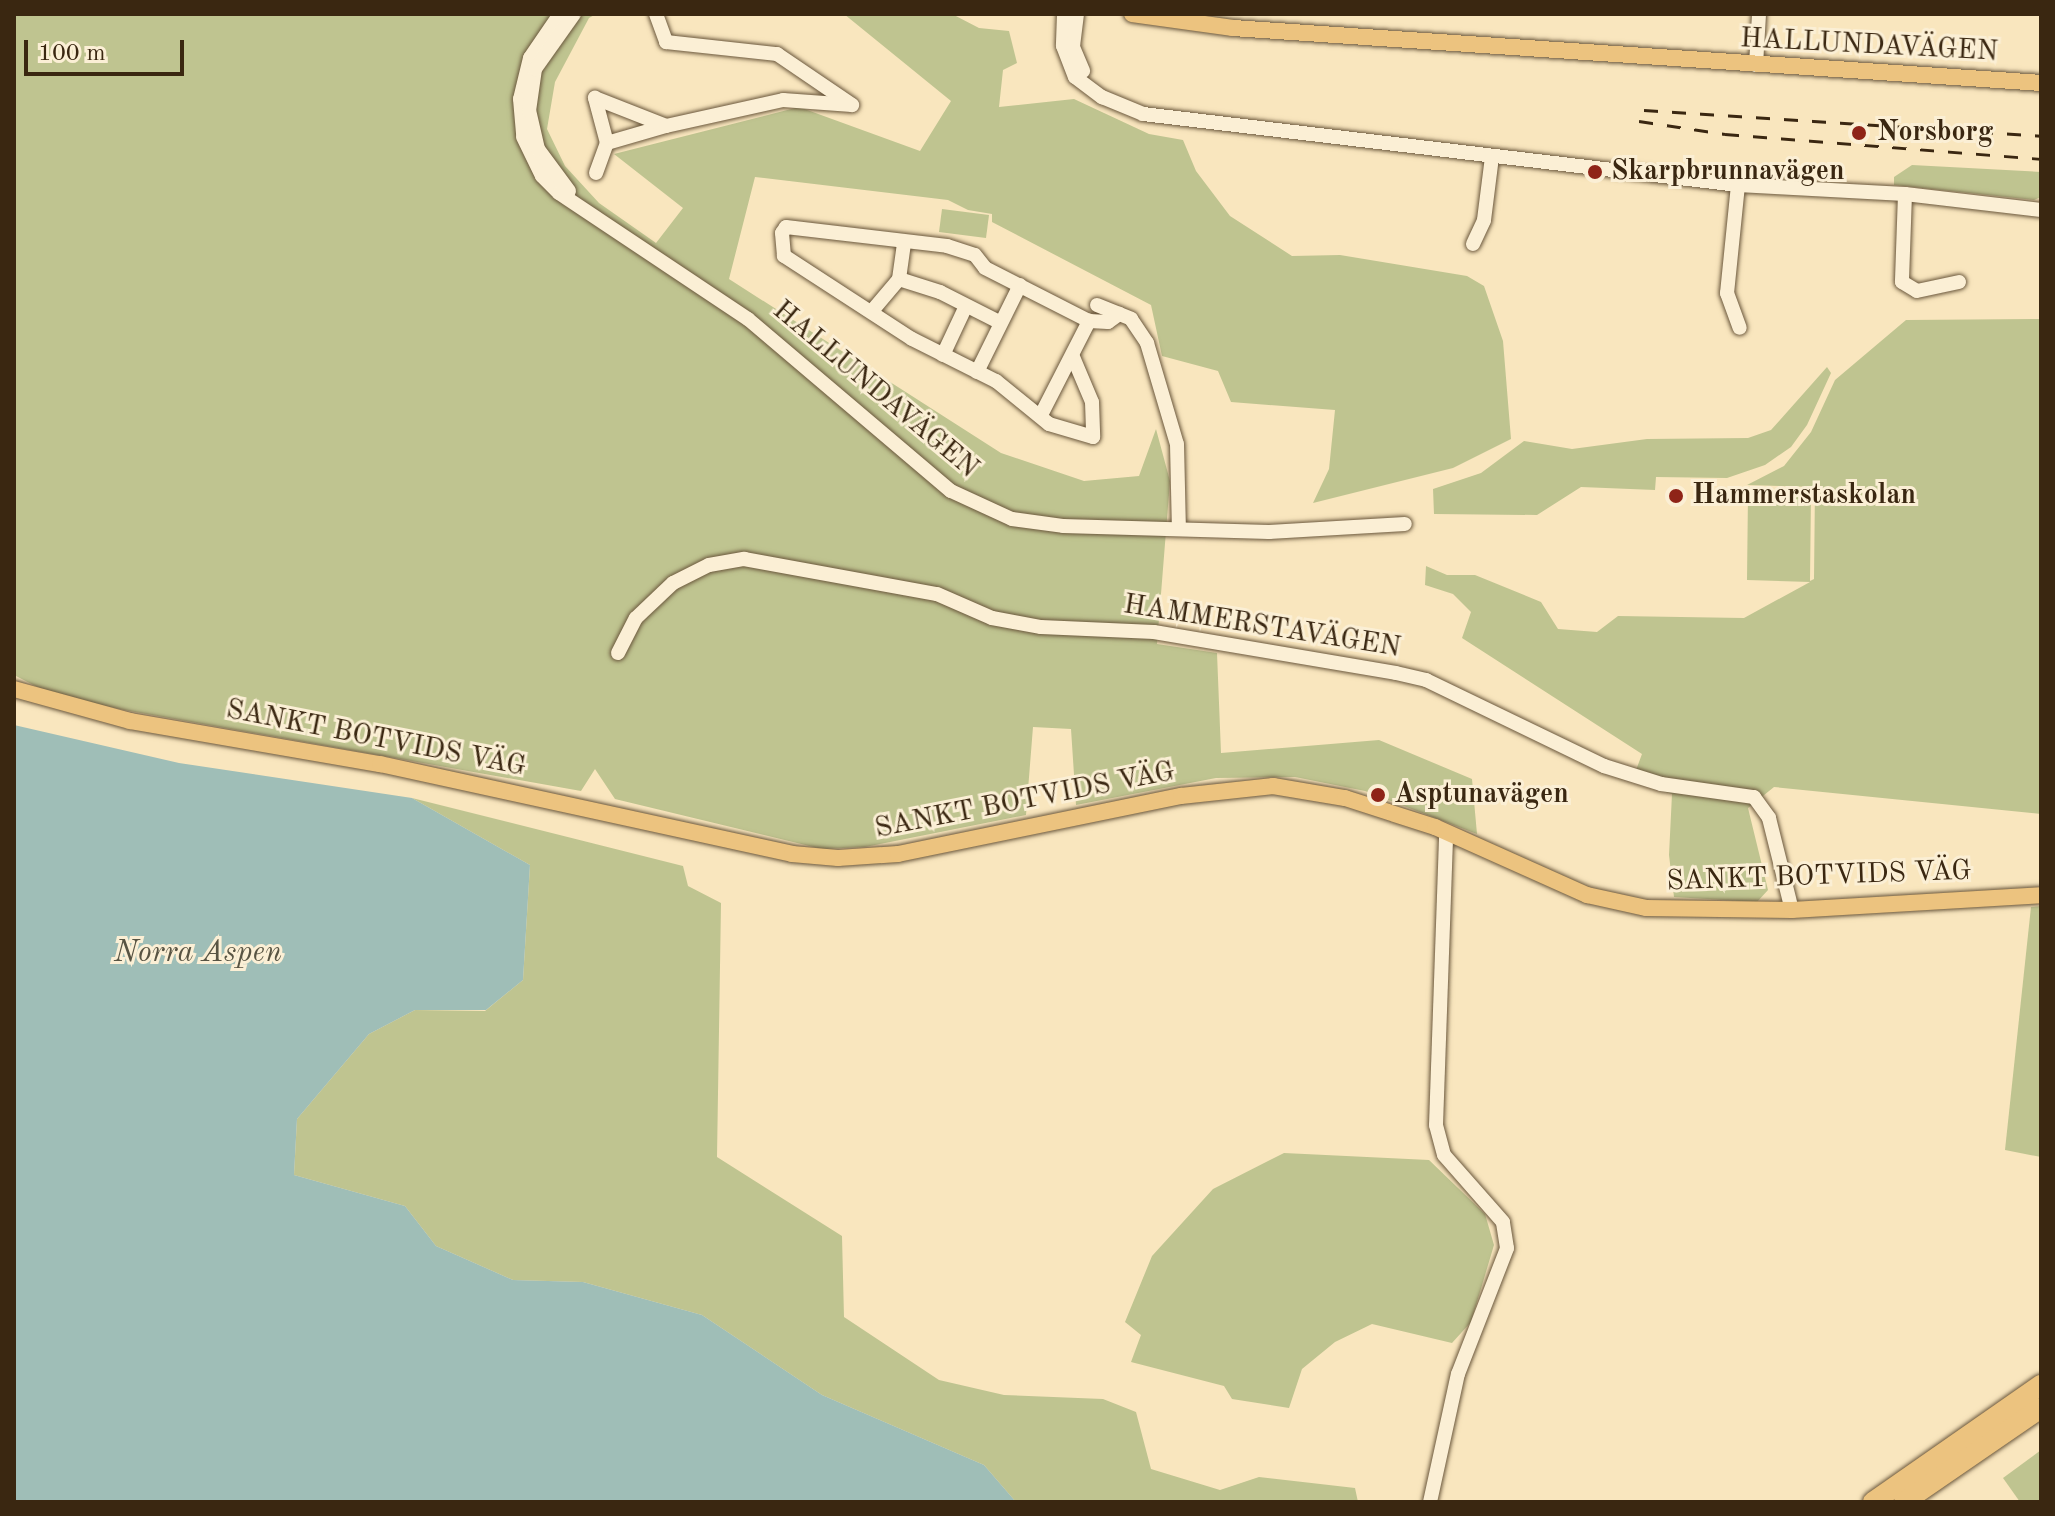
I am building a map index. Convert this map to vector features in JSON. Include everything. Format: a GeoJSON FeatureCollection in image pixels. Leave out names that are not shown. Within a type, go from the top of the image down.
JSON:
{"type":"FeatureCollection","features":[{"type":"Feature","properties":{"kind":"highway"},"geometry":{"type":"LineString","coordinates":[[1873,1502],[2041,1385]]}},
{"type":"Feature","properties":{"kind":"highway"},"geometry":{"type":"LineString","coordinates":[[1904,1502],[2041,1408]]}},
{"type":"Feature","properties":{"kind":"main road","name":"HALLUNDAVÄGEN"},"geometry":{"type":"LineString","coordinates":[[1132,14],[1215,18],[1263,29],[2041,83]]}},
{"type":"Feature","properties":{"kind":"main road","name":"SANKT BOTVIDS VÄG"},"geometry":{"type":"LineString","coordinates":[[14,689],[117,718],[380,764],[792,854],[838,858],[898,854],[1237,787],[1330,793],[1446,833],[1564,886],[1611,901],[1692,910],[1792,910],[2041,895]]}},
{"type":"Feature","properties":{"kind":"street","name":"HALLUNDAVÄGEN"},"geometry":{"type":"LineString","coordinates":[[560,14],[530,58],[520,118],[542,176],[748,319],[932,476],[972,503],[1012,519],[1063,526],[1269,532],[1405,524]]}},
{"type":"Feature","properties":{"kind":"street","name":"HALLUNDAVÄGEN"},"geometry":{"type":"LineString","coordinates":[[574,14],[535,69],[529,111],[538,149],[582,206]]}},
{"type":"Feature","properties":{"kind":"street"},"geometry":{"type":"LineString","coordinates":[[607,143],[666,126],[783,100],[852,105],[777,54],[715,43],[666,42],[656,14]]}},
{"type":"Feature","properties":{"kind":"street"},"geometry":{"type":"LineString","coordinates":[[1064,14],[1065,57],[1083,84],[1129,109],[1179,118],[1738,185],[1905,194],[2041,210]]}},
{"type":"Feature","properties":{"kind":"street"},"geometry":{"type":"LineString","coordinates":[[1077,14],[1073,47],[1091,81],[1118,97],[1179,118]]}},
{"type":"Feature","properties":{"kind":"street"},"geometry":{"type":"LineString","coordinates":[[1756,65],[1759,14]]}},
{"type":"Feature","properties":{"kind":"street"},"geometry":{"type":"LineString","coordinates":[[596,173],[607,143],[595,98],[666,126]]}},
{"type":"Feature","properties":{"kind":"street"},"geometry":{"type":"LineString","coordinates":[[1473,244],[1484,220],[1492,157]]}},
{"type":"Feature","properties":{"kind":"street"},"geometry":{"type":"LineString","coordinates":[[1738,185],[1727,293],[1740,328]]}},
{"type":"Feature","properties":{"kind":"street"},"geometry":{"type":"LineString","coordinates":[[1905,194],[1902,282],[1917,291],[1959,282]]}},
{"type":"Feature","properties":{"kind":"street"},"geometry":{"type":"LineString","coordinates":[[1073,357],[1092,402],[1093,437],[1071,434],[977,372],[943,355],[784,256],[782,233],[786,227],[904,243],[930,243],[975,255],[985,268],[1089,321],[1108,322],[1119,314]]}},
{"type":"Feature","properties":{"kind":"street"},"geometry":{"type":"LineString","coordinates":[[872,311],[899,279],[904,243]]}},
{"type":"Feature","properties":{"kind":"street"},"geometry":{"type":"LineString","coordinates":[[899,279],[1001,323]]}},
{"type":"Feature","properties":{"kind":"street"},"geometry":{"type":"LineString","coordinates":[[977,372],[1020,285]]}},
{"type":"Feature","properties":{"kind":"street"},"geometry":{"type":"LineString","coordinates":[[1097,305],[1131,319],[1147,343],[1177,444],[1179,529]]}},
{"type":"Feature","properties":{"kind":"street"},"geometry":{"type":"LineString","coordinates":[[943,355],[966,306]]}},
{"type":"Feature","properties":{"kind":"street"},"geometry":{"type":"LineString","coordinates":[[1041,415],[1089,321]]}},
{"type":"Feature","properties":{"kind":"street","name":"HAMMERSTAVÄGEN"},"geometry":{"type":"LineString","coordinates":[[618,653],[636,618],[673,583],[709,565],[744,559],[937,594],[1004,621],[1154,632],[1396,673],[1426,680],[1604,766],[1661,784],[1754,797],[1769,818],[1792,910]]}},
{"type":"Feature","properties":{"kind":"street"},"geometry":{"type":"LineString","coordinates":[[1430,1502],[1458,1374],[1507,1248],[1503,1222],[1444,1155],[1436,1125],[1446,833]]}},
{"type":"Feature","properties":{"kind":"green space"},"geometry":{"type":"Polygon","coordinates":[[[14,14],[596,14],[589,18],[555,82],[547,129],[565,166],[599,203],[656,243],[683,208],[614,154],[799,107],[920,151],[951,101],[844,14],[952,14],[979,28],[1009,31],[1017,63],[1003,70],[999,107],[1074,99],[1149,134],[1183,140],[1196,171],[1230,216],[1292,256],[1340,255],[1467,276],[1484,286],[1503,341],[1511,439],[1453,468],[1313,503],[1329,469],[1335,410],[1231,402],[1218,371],[1162,356],[1151,305],[992,222],[992,214],[968,210],[948,200],[755,177],[729,279],[1001,453],[1084,481],[1139,476],[1156,429],[1170,481],[1157,644],[1217,653],[1221,753],[1379,740],[1472,779],[1477,834],[1365,791],[1295,777],[1216,778],[1076,805],[1071,729],[1033,727],[1026,815],[865,847],[822,849],[615,799],[595,769],[581,791],[124,710],[51,694],[14,675],[14,14]]]}},
{"type":"Feature","properties":{"kind":"green space"},"geometry":{"type":"Polygon","coordinates":[[[1912,165],[2041,172],[2041,197],[2034,200],[1894,185],[1894,177],[1912,165]]]}},
{"type":"Feature","properties":{"kind":"green space"},"geometry":{"type":"Polygon","coordinates":[[[942,209],[989,215],[986,238],[939,232],[942,209]]]}},
{"type":"Feature","properties":{"kind":"green space"},"geometry":{"type":"Polygon","coordinates":[[[2041,319],[2041,814],[1774,787],[1748,808],[1768,890],[1757,902],[1674,897],[1669,855],[1672,794],[1632,781],[1642,754],[1462,638],[1471,612],[1453,594],[1425,585],[1426,566],[1447,575],[1475,575],[1541,602],[1558,629],[1597,632],[1618,616],[1744,618],[1810,582],[1747,580],[1748,493],[1811,494],[1810,581],[1814,579],[1815,487],[1747,485],[1784,466],[1811,432],[1835,380],[1906,320],[2041,319]]]}},
{"type":"Feature","properties":{"kind":"green space"},"geometry":{"type":"Polygon","coordinates":[[[1827,367],[1831,373],[1807,425],[1791,447],[1765,465],[1727,478],[1656,477],[1655,490],[1581,487],[1537,515],[1434,514],[1433,489],[1481,473],[1524,441],[1572,449],[1647,439],[1748,438],[1771,430],[1827,367]]]}},
{"type":"Feature","properties":{"kind":"green space"},"geometry":{"type":"Polygon","coordinates":[[[412,798],[683,866],[688,886],[721,903],[717,1157],[842,1236],[844,1317],[939,1380],[1004,1395],[1103,1399],[1136,1412],[1151,1469],[1220,1490],[1259,1477],[1355,1488],[1358,1502],[1016,1502],[984,1465],[822,1395],[702,1315],[583,1282],[513,1280],[436,1246],[405,1206],[294,1175],[297,1119],[369,1034],[415,1010],[485,1011],[523,980],[530,865],[412,798]]]}},
{"type":"Feature","properties":{"kind":"green space"},"geometry":{"type":"Polygon","coordinates":[[[2041,906],[2041,1157],[2005,1150],[2031,907],[2041,906]]]}},
{"type":"Feature","properties":{"kind":"green space"},"geometry":{"type":"Polygon","coordinates":[[[1284,1153],[1429,1160],[1485,1214],[1494,1245],[1471,1322],[1452,1343],[1372,1324],[1335,1342],[1302,1369],[1289,1408],[1232,1399],[1224,1386],[1131,1362],[1141,1335],[1125,1322],[1152,1256],[1213,1189],[1284,1153]]]}},
{"type":"Feature","properties":{"kind":"green space"},"geometry":{"type":"Polygon","coordinates":[[[2041,1450],[2041,1502],[2020,1502],[2003,1478],[2041,1450]]]}},
{"type":"Feature","properties":{"kind":"water","name":"Norra Aspen"},"geometry":{"type":"Polygon","coordinates":[[[14,725],[179,763],[412,798],[530,865],[523,980],[486,1010],[415,1010],[369,1034],[297,1119],[294,1175],[405,1206],[436,1246],[513,1280],[583,1282],[702,1315],[822,1395],[984,1465],[1016,1502],[14,1502],[14,725]]]}},
{"type":"Feature","properties":{"kind":"railway"},"geometry":{"type":"LineString","coordinates":[[1644,110],[2041,136]]}},
{"type":"Feature","properties":{"kind":"railway"},"geometry":{"type":"LineString","coordinates":[[1639,121],[1725,134],[2041,159]]}},
{"type":"Feature","properties":{"kind":"place","name":"Norsborg"},"geometry":{"type":"Point","coordinates":[1859,133]}},
{"type":"Feature","properties":{"kind":"place","name":"Skarpbrunnavägen"},"geometry":{"type":"Point","coordinates":[1595,172]}},
{"type":"Feature","properties":{"kind":"place","name":"Hammerstaskolan"},"geometry":{"type":"Point","coordinates":[1676,496]}},
{"type":"Feature","properties":{"kind":"place","name":"Asptunavägen"},"geometry":{"type":"Point","coordinates":[1378,795]}}]}
